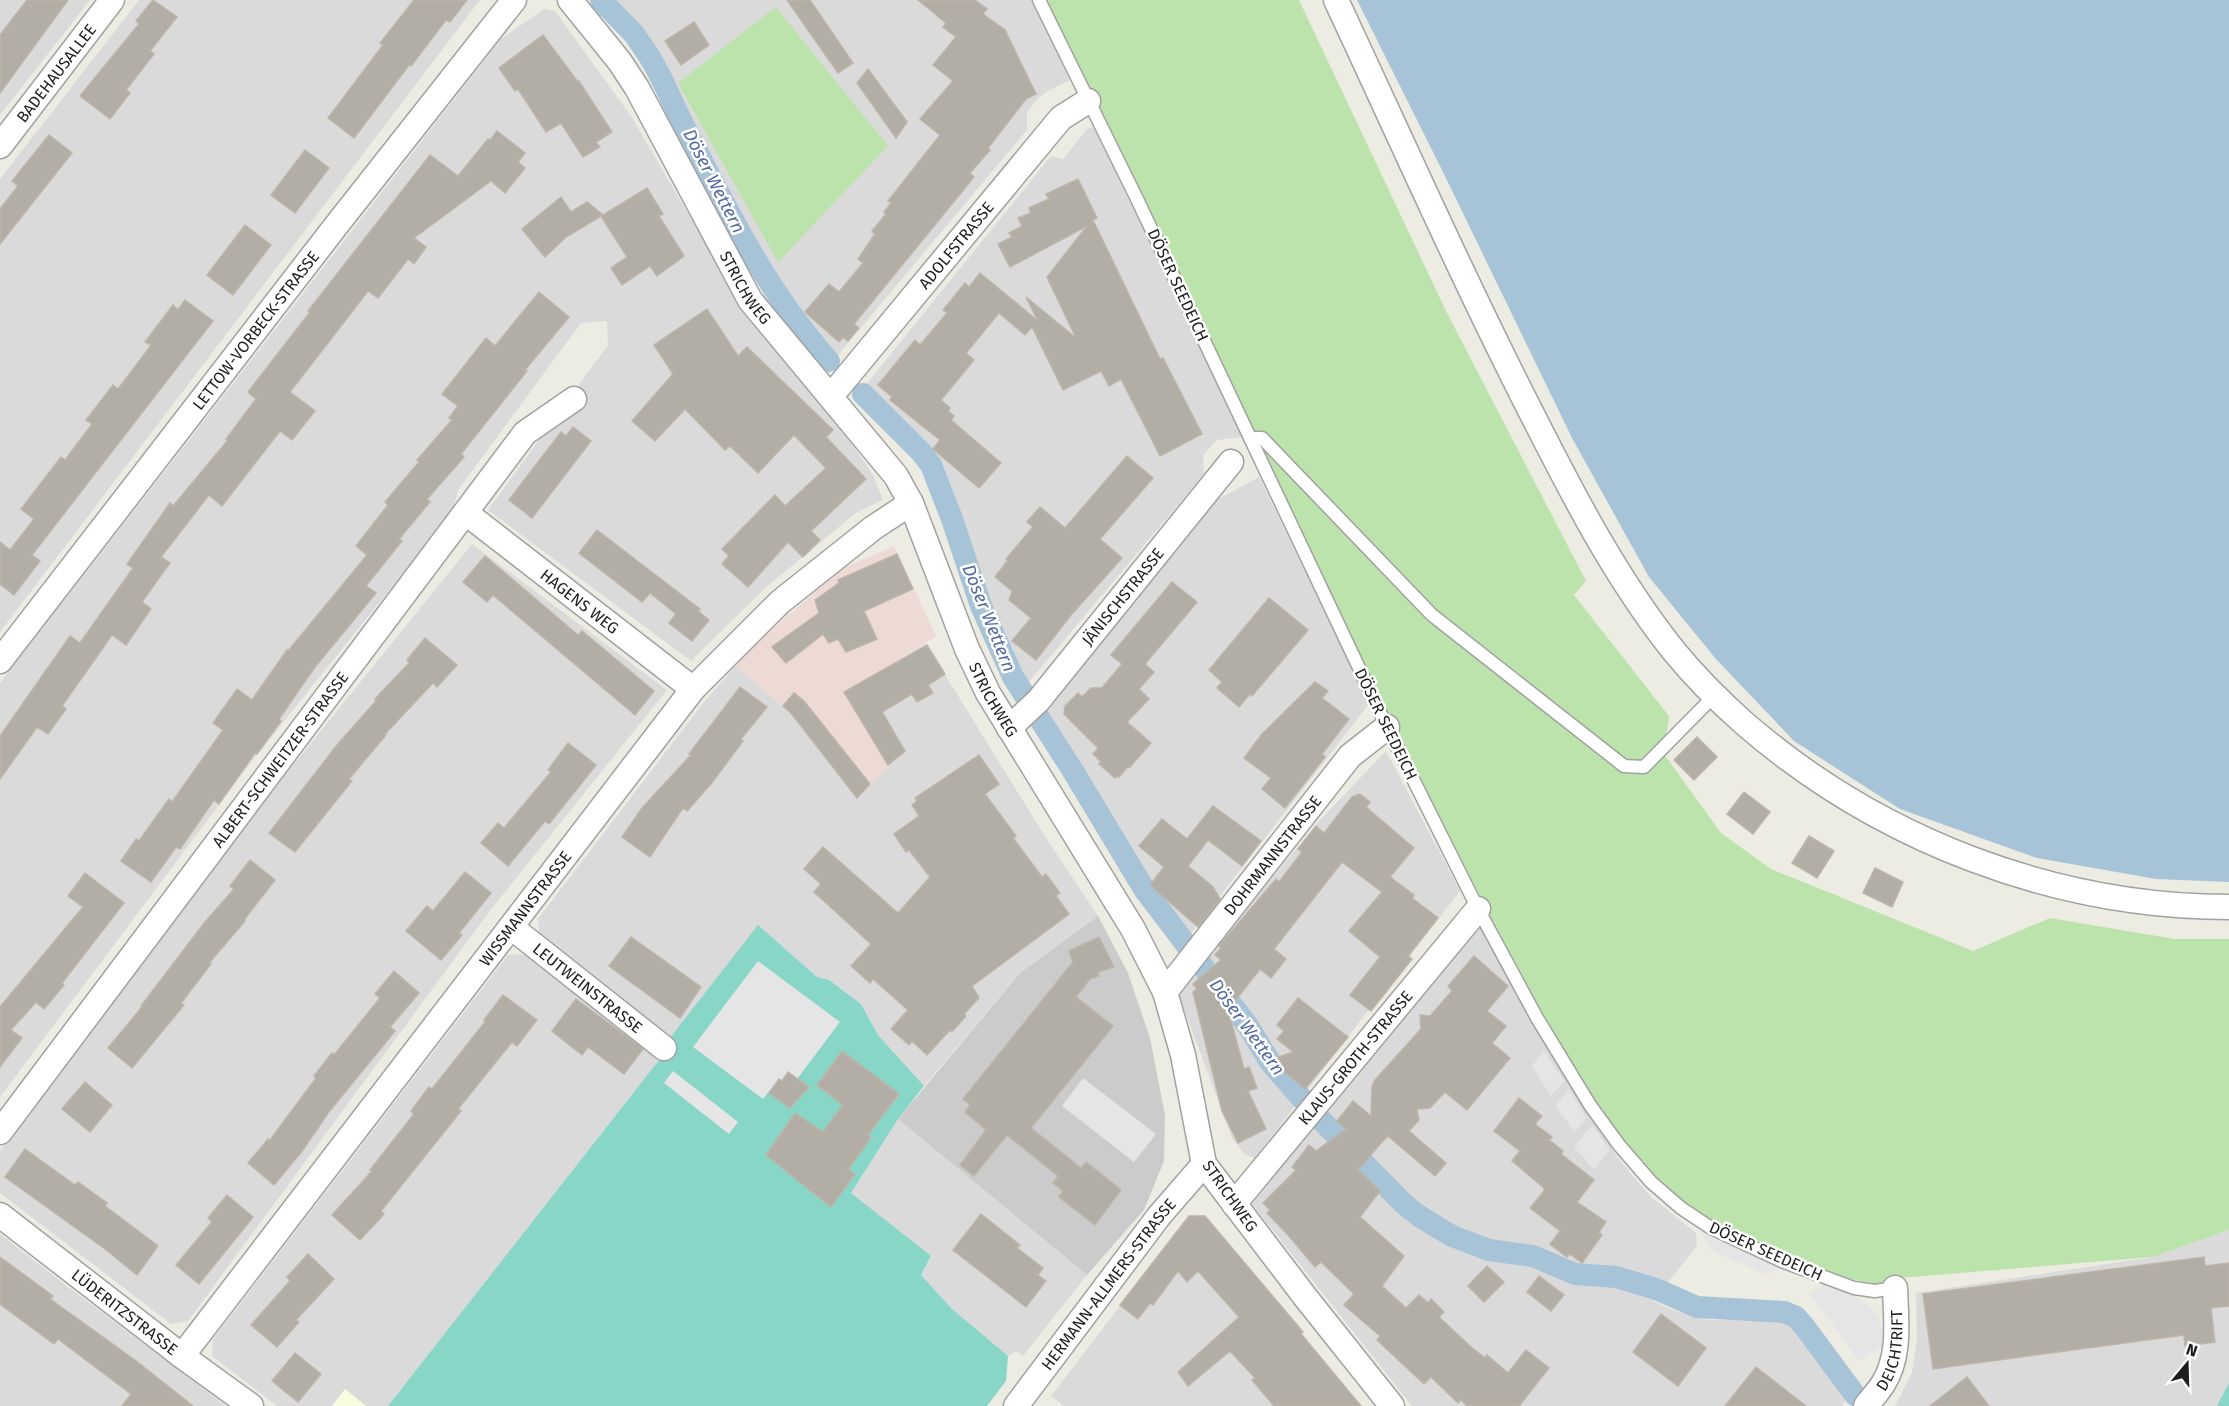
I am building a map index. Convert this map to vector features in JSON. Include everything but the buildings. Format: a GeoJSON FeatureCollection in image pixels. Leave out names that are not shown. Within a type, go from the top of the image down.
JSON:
{"type":"FeatureCollection","features":[{"type":"Feature","properties":{"kind":"street","name":"BADEHAUSALLEE"},"geometry":{"type":"LineString","coordinates":[[0,146],[112,0]]}},
{"type":"Feature","properties":{"kind":"street","name":"LETTOW-VORBECK-STRASSE"},"geometry":{"type":"LineString","coordinates":[[0,661],[514,0]]}},
{"type":"Feature","properties":{"kind":"street","name":"STRICHWEG"},"geometry":{"type":"LineString","coordinates":[[570,0],[620,62],[637,88],[750,300],[894,472],[911,503],[967,650],[988,693],[1025,714],[1165,992],[1183,1055],[1204,1164],[1392,1406]]}},
{"type":"Feature","properties":{"kind":"street"},"geometry":{"type":"LineString","coordinates":[[1336,0],[1499,350],[1581,511],[1615,569],[1667,642],[1714,696],[1766,741],[1819,781],[1872,813],[1938,845],[2005,870],[2090,892],[2146,901],[2229,907]]}},
{"type":"Feature","properties":{"kind":"street","name":"ADOLFSTRASSE"},"geometry":{"type":"LineString","coordinates":[[831,396],[1061,118],[1088,101]]}},
{"type":"Feature","properties":{"kind":"street","name":"ALBERT-SCHWEITZER-STRASSE"},"geometry":{"type":"LineString","coordinates":[[0,1132],[525,433],[574,399]]}},
{"type":"Feature","properties":{"kind":"street","name":"JÄNISCHSTRASSE"},"geometry":{"type":"LineString","coordinates":[[1025,714],[1231,462]]}},
{"type":"Feature","properties":{"kind":"street","name":"WISSMANNSTRASSE"},"geometry":{"type":"LineString","coordinates":[[182,1356],[693,689],[780,602],[873,528],[911,503]]}},
{"type":"Feature","properties":{"kind":"street","name":"HAGENS WEG"},"geometry":{"type":"LineString","coordinates":[[466,513],[693,689]]}},
{"type":"Feature","properties":{"kind":"street","name":"DOHRMANNSTRASSE"},"geometry":{"type":"LineString","coordinates":[[1165,992],[1350,756],[1387,727]]}},
{"type":"Feature","properties":{"kind":"street","name":"KLAUS-GROTH-STRASSE"},"geometry":{"type":"LineString","coordinates":[[1234,1204],[1478,909]]}},
{"type":"Feature","properties":{"kind":"street","name":"LEUTWEINSTRASSE"},"geometry":{"type":"LineString","coordinates":[[511,927],[664,1048]]}},
{"type":"Feature","properties":{"kind":"street","name":"HERMANN-ALLMERS-STRASSE"},"geometry":{"type":"LineString","coordinates":[[1016,1406],[1159,1216],[1204,1164]]}},
{"type":"Feature","properties":{"kind":"street","name":"LÜDERITZSTRASSE"},"geometry":{"type":"LineString","coordinates":[[0,1215],[182,1356],[251,1406]]}},
{"type":"Feature","properties":{"kind":"street","name":"DEICHTRIFT"},"geometry":{"type":"LineString","coordinates":[[1866,1406],[1883,1384],[1893,1363],[1896,1335],[1895,1288]]}},
{"type":"Feature","properties":{"kind":"lane","name":"DÖSER SEEDEICH"},"geometry":{"type":"LineString","coordinates":[[1039,0],[1387,727],[1478,909],[1538,1018],[1590,1105],[1619,1145],[1651,1182],[1681,1208],[1711,1228],[1784,1262],[1854,1288],[1875,1291],[1895,1288]]}},
{"type":"Feature","properties":{"kind":"lane"},"geometry":{"type":"LineString","coordinates":[[1250,438],[1262,438],[1432,615],[1624,766],[1644,767],[1714,696]]}},
{"type":"Feature","properties":{"kind":"shaded area"},"geometry":{"type":"Polygon","coordinates":[[[0,0],[90,0],[0,115],[0,0]]]}},
{"type":"Feature","properties":{"kind":"shaded area"},"geometry":{"type":"Polygon","coordinates":[[[139,0],[480,0],[0,632],[0,179],[139,0]]]}},
{"type":"Feature","properties":{"kind":"shaded area"},"geometry":{"type":"Polygon","coordinates":[[[611,0],[1032,0],[1070,80],[1049,90],[1037,99],[1027,112],[1027,130],[833,361],[794,317],[748,234],[657,52],[611,0]]]}},
{"type":"Feature","properties":{"kind":"shaded area"},"geometry":{"type":"Polygon","coordinates":[[[1357,0],[2229,0],[2229,882],[2156,879],[2037,858],[1900,809],[1794,741],[1716,659],[1649,577],[1572,438],[1357,0]]]}},
{"type":"Feature","properties":{"kind":"shaded area"},"geometry":{"type":"Polygon","coordinates":[[[544,9],[555,11],[631,116],[715,260],[768,341],[824,402],[873,475],[883,500],[857,512],[763,590],[691,661],[488,510],[608,345],[607,321],[581,323],[458,490],[453,511],[248,766],[0,1097],[0,683],[501,39],[544,9]]]}},
{"type":"Feature","properties":{"kind":"shaded area"},"geometry":{"type":"Polygon","coordinates":[[[1094,127],[1244,437],[1217,440],[1203,455],[1204,474],[1028,683],[998,634],[949,493],[925,446],[864,387],[1051,156],[1063,159],[1088,128],[1094,127]]]}},
{"type":"Feature","properties":{"kind":"shaded area"},"geometry":{"type":"Polygon","coordinates":[[[1259,477],[1369,704],[1185,941],[1057,744],[1043,717],[1213,502],[1259,477]]]}},
{"type":"Feature","properties":{"kind":"shaded area"},"geometry":{"type":"Polygon","coordinates":[[[472,544],[667,690],[489,912],[188,1321],[171,1324],[0,1193],[0,1151],[269,795],[472,544]]]}},
{"type":"Feature","properties":{"kind":"shaded area"},"geometry":{"type":"Polygon","coordinates":[[[894,546],[936,636],[883,670],[902,701],[882,712],[905,751],[857,798],[791,713],[736,666],[752,648],[844,568],[894,546]]]}},
{"type":"Feature","properties":{"kind":"shaded area"},"geometry":{"type":"Polygon","coordinates":[[[926,644],[1046,838],[1098,916],[1020,973],[924,1086],[878,1035],[861,1004],[829,980],[817,977],[758,926],[669,1039],[539,933],[538,919],[704,702],[736,666],[791,713],[888,765],[905,751],[881,712],[883,670],[926,644]]]}},
{"type":"Feature","properties":{"kind":"shaded area"},"geometry":{"type":"Polygon","coordinates":[[[1386,751],[1460,891],[1255,1158],[1245,1155],[1232,1138],[1178,993],[1319,821],[1386,751]]]}},
{"type":"Feature","properties":{"kind":"shaded area"},"geometry":{"type":"Polygon","coordinates":[[[1098,916],[1128,973],[1150,1038],[1165,1115],[1164,1161],[1144,1210],[1087,1275],[898,1119],[1020,973],[1098,916]]]}},
{"type":"Feature","properties":{"kind":"shaded area"},"geometry":{"type":"Polygon","coordinates":[[[758,925],[817,977],[829,980],[861,1004],[878,1035],[924,1086],[898,1119],[851,1193],[931,1256],[921,1275],[952,1309],[1008,1356],[1006,1381],[987,1406],[388,1406],[659,1060],[669,1039],[758,925]]]}},
{"type":"Feature","properties":{"kind":"shaded area"},"geometry":{"type":"Polygon","coordinates":[[[1482,925],[1616,1156],[1651,1197],[1696,1233],[1697,1246],[1653,1301],[1670,1309],[1708,1320],[1785,1321],[1797,1330],[1841,1391],[1848,1397],[1842,1406],[1412,1406],[1252,1204],[1482,925]]]}},
{"type":"Feature","properties":{"kind":"shaded area"},"geometry":{"type":"Polygon","coordinates":[[[526,954],[659,1060],[388,1406],[366,1406],[345,1389],[332,1406],[277,1406],[212,1356],[213,1339],[508,955],[526,954]]]}},
{"type":"Feature","properties":{"kind":"shaded area"},"geometry":{"type":"Polygon","coordinates":[[[758,961],[840,1022],[797,1079],[788,1072],[782,1080],[779,1079],[763,1099],[693,1047],[758,961]]]}},
{"type":"Feature","properties":{"kind":"shaded area"},"geometry":{"type":"Polygon","coordinates":[[[1544,1051],[1564,1081],[1551,1096],[1532,1066],[1544,1051]]]}},
{"type":"Feature","properties":{"kind":"shaded area"},"geometry":{"type":"Polygon","coordinates":[[[673,1071],[738,1122],[729,1134],[664,1083],[673,1071]]]}},
{"type":"Feature","properties":{"kind":"shaded area"},"geometry":{"type":"Polygon","coordinates":[[[1083,1078],[1156,1134],[1134,1162],[1062,1106],[1083,1078]]]}},
{"type":"Feature","properties":{"kind":"shaded area"},"geometry":{"type":"Polygon","coordinates":[[[1569,1089],[1586,1118],[1575,1132],[1555,1106],[1569,1089]]]}},
{"type":"Feature","properties":{"kind":"shaded area"},"geometry":{"type":"Polygon","coordinates":[[[898,1119],[1087,1275],[1023,1356],[1017,1351],[1008,1356],[952,1309],[921,1275],[931,1257],[851,1193],[898,1119]]]}},
{"type":"Feature","properties":{"kind":"shaded area"},"geometry":{"type":"Polygon","coordinates":[[[1592,1125],[1610,1150],[1594,1170],[1574,1147],[1592,1125]]]}},
{"type":"Feature","properties":{"kind":"shaded area"},"geometry":{"type":"Polygon","coordinates":[[[1189,1216],[1205,1216],[1362,1406],[1064,1406],[1051,1396],[1189,1216]]]}},
{"type":"Feature","properties":{"kind":"shaded area"},"geometry":{"type":"Polygon","coordinates":[[[2229,1230],[2229,1406],[1895,1406],[1912,1373],[1917,1338],[1916,1293],[2153,1257],[2229,1230]]]}},
{"type":"Feature","properties":{"kind":"shaded area"},"geometry":{"type":"Polygon","coordinates":[[[1701,1233],[1781,1267],[1766,1275],[1711,1250],[1701,1233]]]}},
{"type":"Feature","properties":{"kind":"shaded area"},"geometry":{"type":"Polygon","coordinates":[[[0,1234],[68,1287],[226,1406],[0,1406],[0,1234]]]}},
{"type":"Feature","properties":{"kind":"shaded area"},"geometry":{"type":"Polygon","coordinates":[[[1826,1284],[1849,1293],[1872,1308],[1879,1318],[1886,1343],[1859,1361],[1809,1292],[1826,1284]]]}},
{"type":"Feature","properties":{"kind":"shaded area"},"geometry":{"type":"Polygon","coordinates":[[[2229,1383],[2229,1406],[2217,1406],[2229,1383]]]}},
{"type":"Feature","properties":{"kind":"shaded area"},"geometry":{"type":"Polygon","coordinates":[[[345,1389],[366,1406],[332,1406],[345,1389]]]}},
{"type":"Feature","properties":{"kind":"green space"},"geometry":{"type":"Polygon","coordinates":[[[1047,0],[1299,0],[1446,311],[1586,581],[1574,595],[1669,716],[1664,754],[1721,833],[1771,869],[1973,951],[2050,918],[2175,939],[2229,939],[2229,1230],[2153,1257],[1900,1278],[1877,1284],[1851,1279],[1722,1228],[1686,1205],[1656,1177],[1625,1143],[1594,1102],[1491,918],[1393,724],[1047,0]]]}},
{"type":"Feature","properties":{"kind":"green space"},"geometry":{"type":"Polygon","coordinates":[[[776,7],[888,146],[778,262],[678,83],[776,7]]]}},
{"type":"Feature","properties":{"kind":"waterway","name":"Döser Wettern"},"geometry":{"type":"LineString","coordinates":[[601,0],[634,34],[649,56],[749,248],[786,306],[829,361]]}},
{"type":"Feature","properties":{"kind":"waterway","name":"Döser Wettern"},"geometry":{"type":"LineString","coordinates":[[863,394],[931,465],[981,606],[1013,677],[1144,889],[1248,1026],[1270,1062],[1322,1121],[1404,1204],[1452,1236],[1489,1250],[1533,1256],[1575,1274],[1616,1277],[1656,1289],[1697,1307],[1784,1312],[1796,1317],[1855,1395]]}}]}
